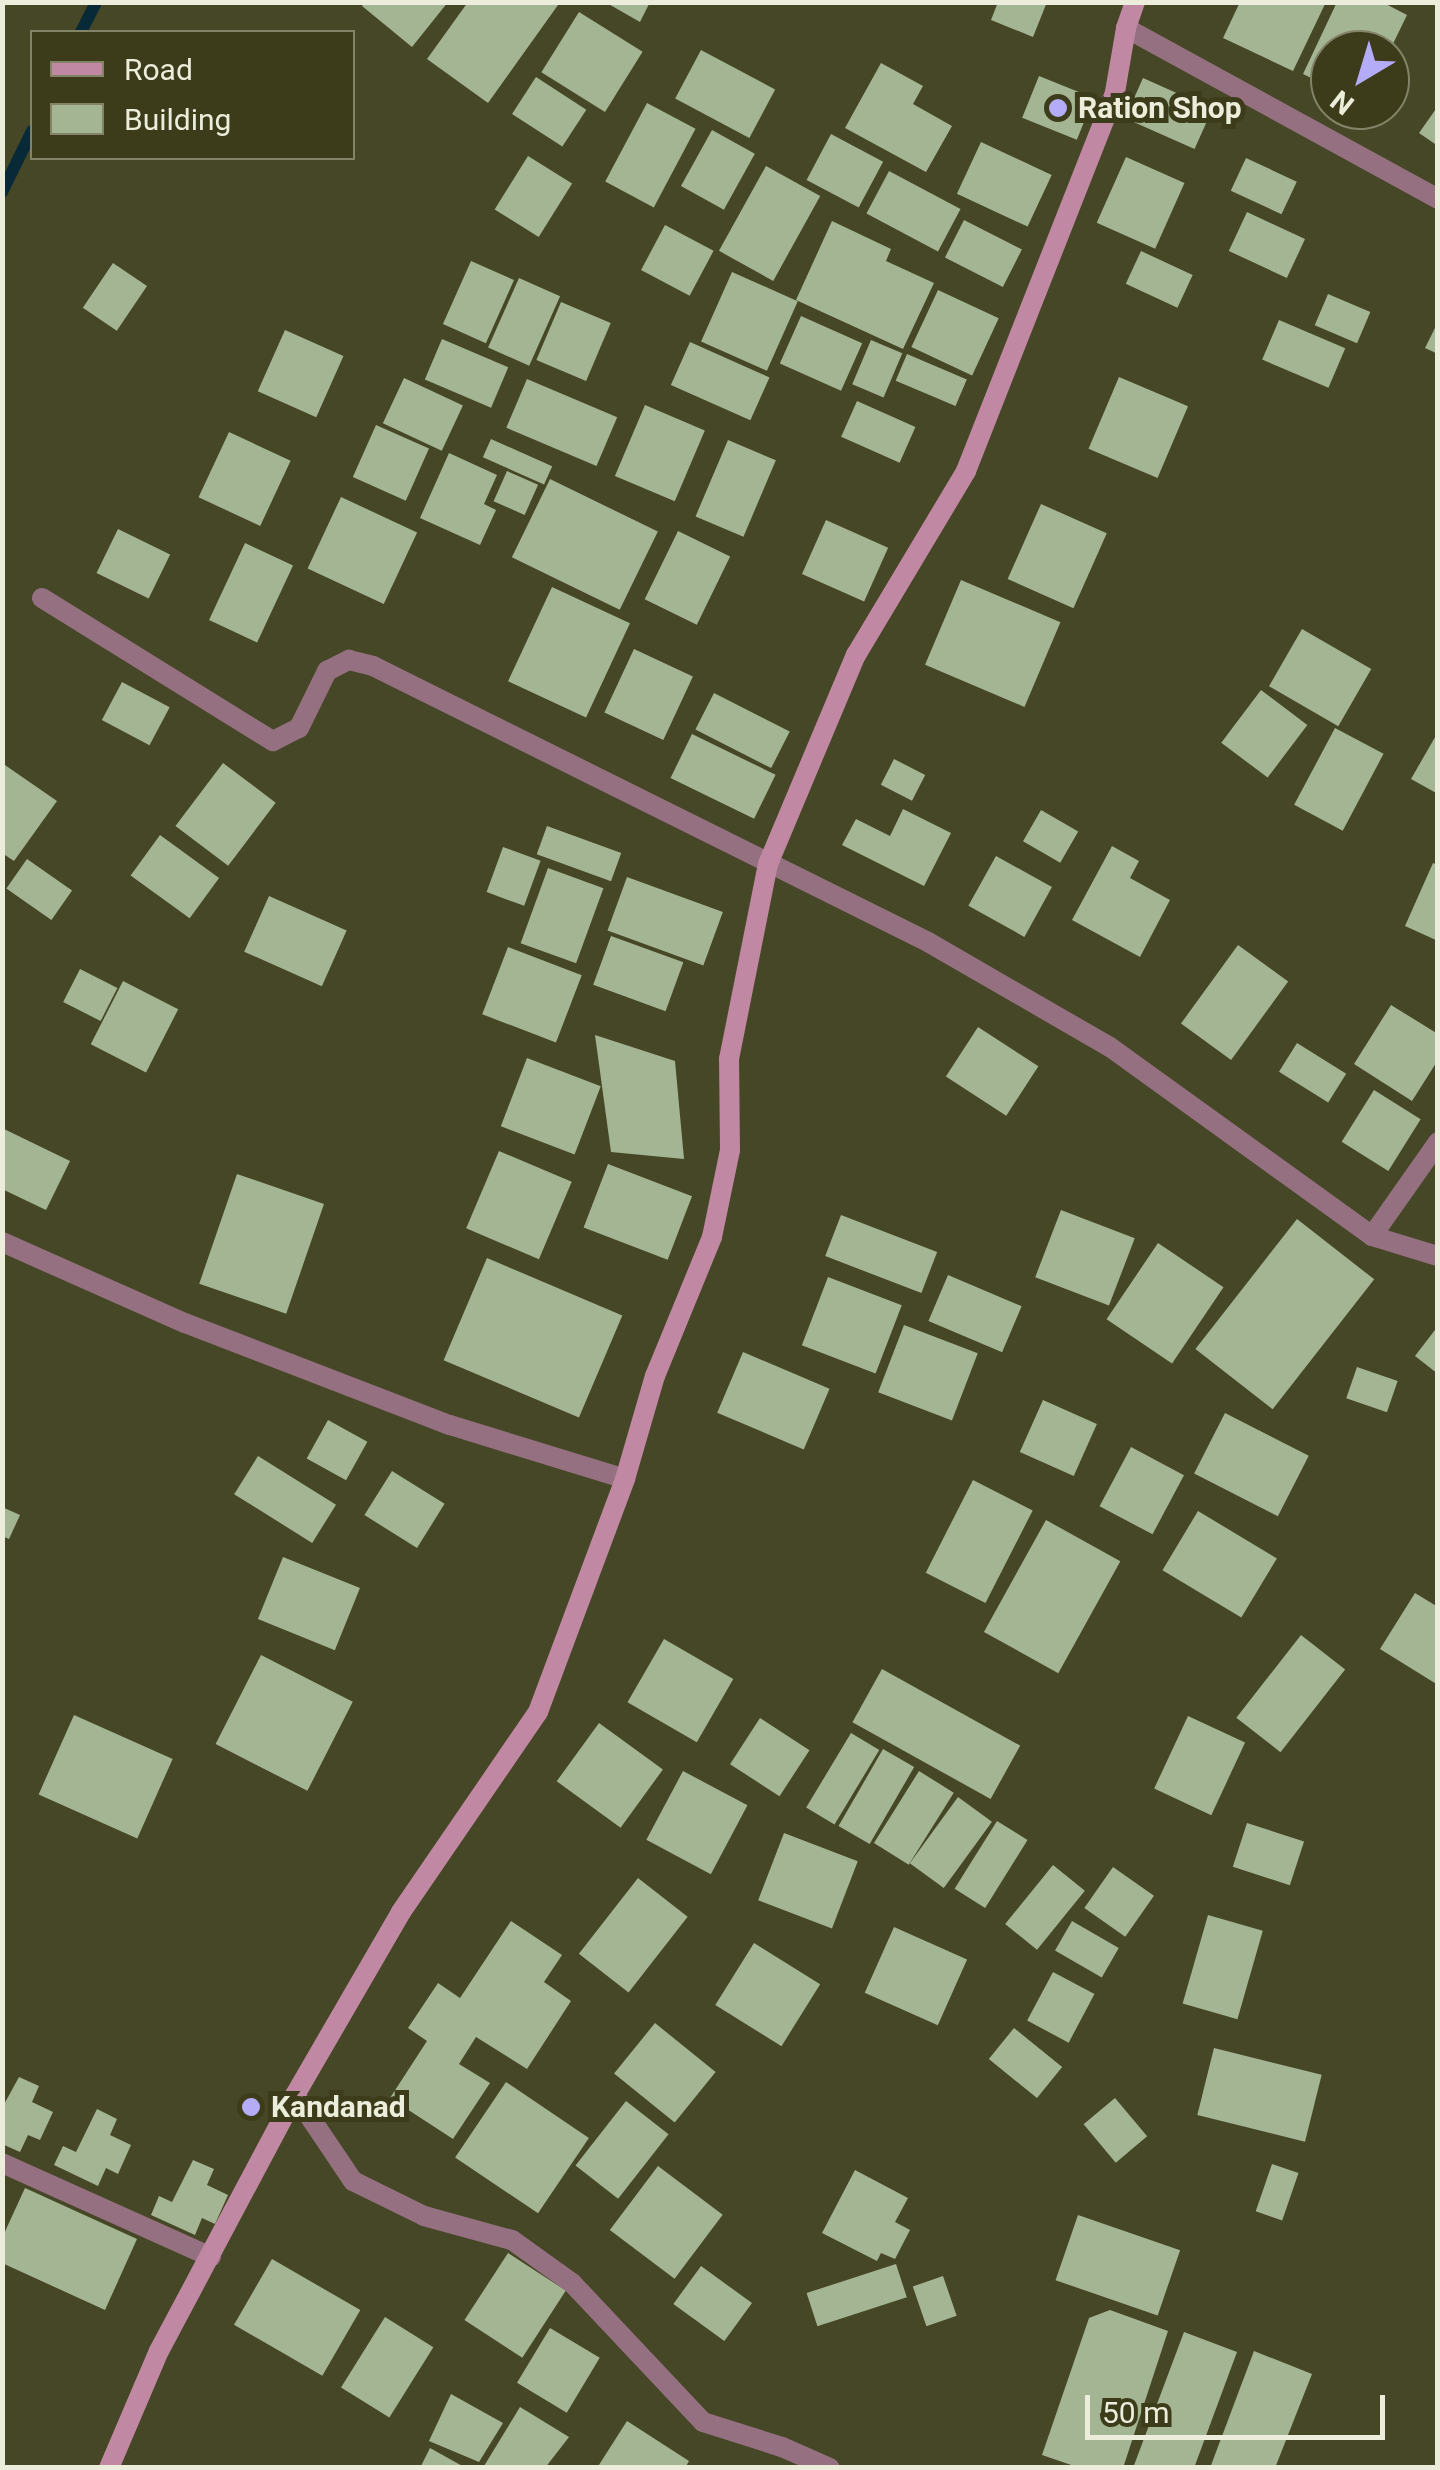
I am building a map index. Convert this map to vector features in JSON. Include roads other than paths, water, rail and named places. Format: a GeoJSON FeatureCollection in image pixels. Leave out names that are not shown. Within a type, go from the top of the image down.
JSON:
{"type":"FeatureCollection","features":[{"type":"Feature","properties":{"kind":"main road"},"geometry":{"type":"LineString","coordinates":[[109,2468],[159,2351],[295,2094],[402,1912],[538,1712],[625,1479],[655,1376],[712,1237],[730,1150],[729,1059],[768,864],[856,656],[966,471],[1115,92],[1126,28],[1136,2]]}},
{"type":"Feature","properties":{"kind":"street"},"geometry":{"type":"LineString","coordinates":[[1126,28],[1438,199]]}},
{"type":"Feature","properties":{"kind":"street"},"geometry":{"type":"LineString","coordinates":[[42,598],[273,741],[299,728],[328,671],[349,660],[373,666],[928,942],[1110,1048],[1372,1236],[1438,1256]]}},
{"type":"Feature","properties":{"kind":"street"},"geometry":{"type":"LineString","coordinates":[[1372,1236],[1438,1142]]}},
{"type":"Feature","properties":{"kind":"street"},"geometry":{"type":"LineString","coordinates":[[2,1242],[186,1323],[450,1425],[625,1479]]}},
{"type":"Feature","properties":{"kind":"street"},"geometry":{"type":"LineString","coordinates":[[295,2094],[354,2181],[424,2216],[512,2240],[572,2282],[703,2422],[782,2446],[830,2468]]}},
{"type":"Feature","properties":{"kind":"street"},"geometry":{"type":"LineString","coordinates":[[2,2163],[212,2257]]}},
{"type":"Feature","properties":{"kind":"waterway"},"geometry":{"type":"LineString","coordinates":[[82,30],[96,2]]}},
{"type":"Feature","properties":{"kind":"waterway"},"geometry":{"type":"LineString","coordinates":[[2,192],[30,135]]}},
{"type":"Feature","properties":{"kind":"place","name":"Ration Shop"},"geometry":{"type":"Point","coordinates":[1058,108]}},
{"type":"Feature","properties":{"kind":"place","name":"Kandanad"},"geometry":{"type":"Point","coordinates":[251,2107]}}]}
